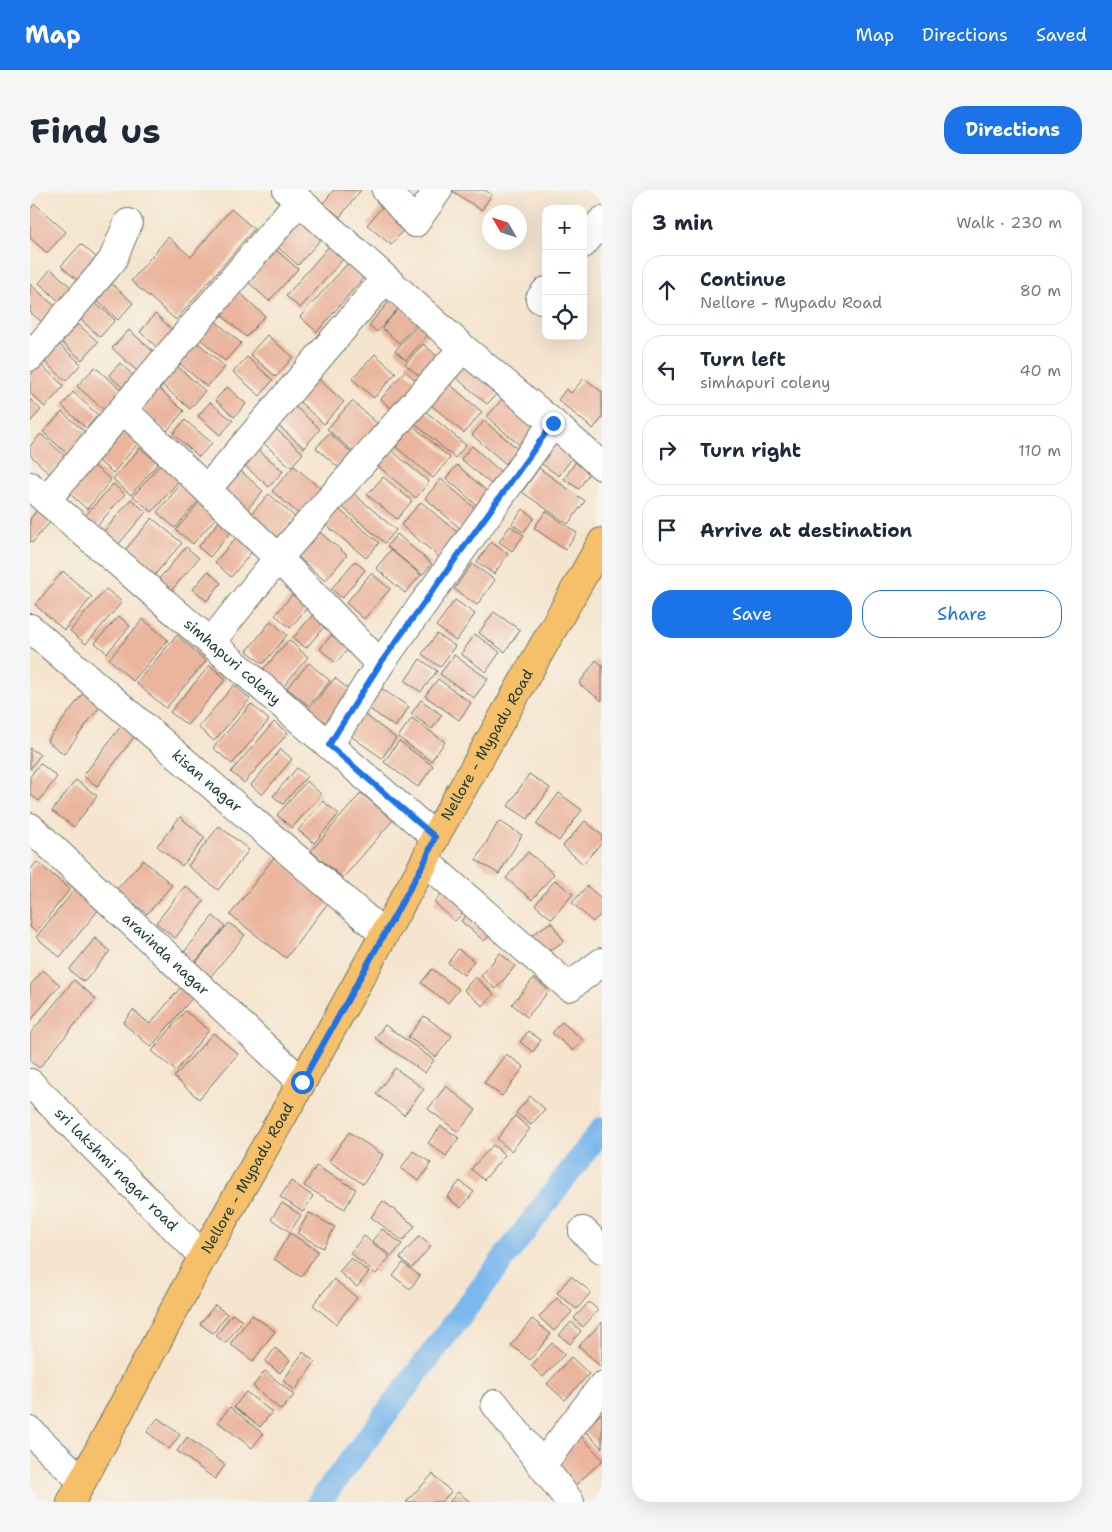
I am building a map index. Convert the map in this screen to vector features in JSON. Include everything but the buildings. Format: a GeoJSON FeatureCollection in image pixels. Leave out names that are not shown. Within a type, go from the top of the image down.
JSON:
{"type":"FeatureCollection","features":[{"type":"Feature","properties":{"kind":"main road","name":"Nellore - Mypadu Road"},"geometry":{"type":"LineString","coordinates":[[77,1492],[203,1256],[302,1082],[602,542]]}},
{"type":"Feature","properties":{"kind":"street"},"geometry":{"type":"LineString","coordinates":[[386,190],[415,223],[438,190]]}},
{"type":"Feature","properties":{"kind":"street"},"geometry":{"type":"LineString","coordinates":[[38,493],[123,409],[293,196],[463,348],[602,466]]}},
{"type":"Feature","properties":{"kind":"street"},"geometry":{"type":"LineString","coordinates":[[587,239],[602,221]]}},
{"type":"Feature","properties":{"kind":"street"},"geometry":{"type":"LineString","coordinates":[[30,357],[112,261],[128,223]]}},
{"type":"Feature","properties":{"kind":"street"},"geometry":{"type":"LineString","coordinates":[[207,489],[385,279]]}},
{"type":"Feature","properties":{"kind":"street"},"geometry":{"type":"LineString","coordinates":[[211,642],[278,558],[463,348]]}},
{"type":"Feature","properties":{"kind":"street"},"geometry":{"type":"LineString","coordinates":[[123,409],[278,558],[380,664]]}},
{"type":"Feature","properties":{"kind":"street"},"geometry":{"type":"LineString","coordinates":[[329,745],[380,664],[553,423]]}},
{"type":"Feature","properties":{"kind":"street","name":"simhapuri coleny"},"geometry":{"type":"LineString","coordinates":[[38,493],[329,745],[430,849],[569,987],[602,962]]}},
{"type":"Feature","properties":{"kind":"street","name":"kisan nagar"},"geometry":{"type":"LineString","coordinates":[[30,628],[384,934]]}},
{"type":"Feature","properties":{"kind":"street","name":"aravinda nagar"},"geometry":{"type":"LineString","coordinates":[[30,827],[302,1082]]}},
{"type":"Feature","properties":{"kind":"street","name":"sri lakshmi nagar road"},"geometry":{"type":"LineString","coordinates":[[30,1083],[203,1256]]}},
{"type":"Feature","properties":{"kind":"street"},"geometry":{"type":"LineString","coordinates":[[542,1465],[602,1386]]}},
{"type":"Feature","properties":{"kind":"street"},"geometry":{"type":"LineString","coordinates":[[495,1404],[570,1502]]}},
{"type":"Feature","properties":{"kind":"street"},"geometry":{"type":"LineString","coordinates":[[30,1431],[77,1492]]}},
{"type":"Feature","properties":{"kind":"waterway"},"geometry":{"type":"LineString","coordinates":[[319,1502],[602,1129]]}},
{"type":"Feature","properties":{"kind":"route"},"geometry":{"type":"LineString","coordinates":[[302,1082],[425,861],[435,837],[329,745],[380,664],[553,423]]}}]}
